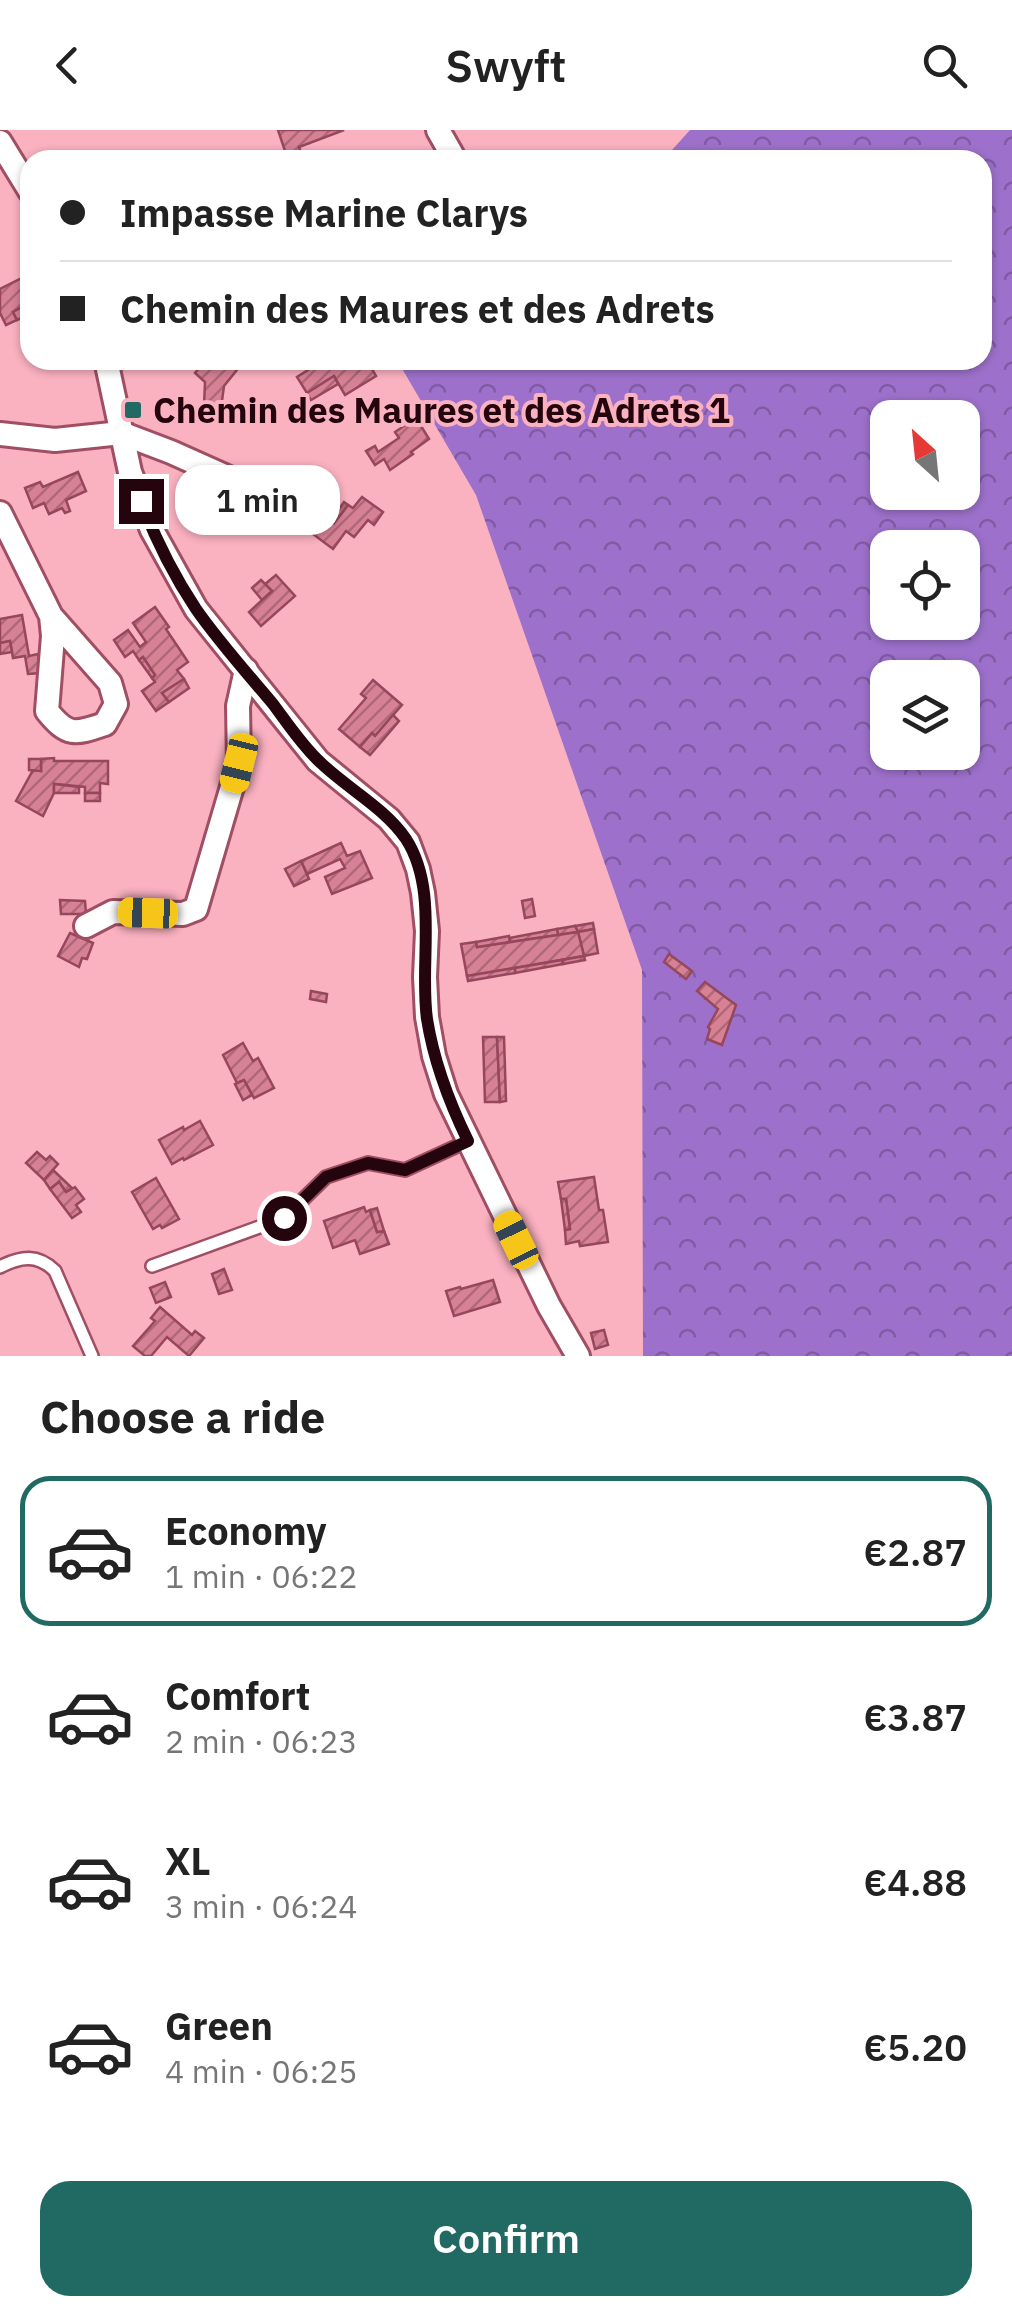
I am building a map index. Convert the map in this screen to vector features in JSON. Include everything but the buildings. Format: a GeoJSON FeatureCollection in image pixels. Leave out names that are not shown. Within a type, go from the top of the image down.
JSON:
{"type":"FeatureCollection","features":[{"type":"Feature","properties":{"kind":"street"},"geometry":{"type":"LineString","coordinates":[[0,142],[20,175]]}},
{"type":"Feature","properties":{"kind":"street"},"geometry":{"type":"LineString","coordinates":[[108,370],[130,472],[152,530],[196,609],[318,761],[389,819],[408,842],[423,893],[427,1017],[446,1094],[541,1290],[578,1356]]}},
{"type":"Feature","properties":{"kind":"street"},"geometry":{"type":"LineString","coordinates":[[0,434],[55,440],[121,432],[258,491]]}},
{"type":"Feature","properties":{"kind":"street"},"geometry":{"type":"LineString","coordinates":[[0,513],[51,616],[110,683],[116,704],[105,724],[76,734],[60,728],[47,712],[54,636],[51,616]]}},
{"type":"Feature","properties":{"kind":"street"},"geometry":{"type":"LineString","coordinates":[[86,926],[114,912],[182,914],[196,909],[239,763],[238,706],[246,670]]}},
{"type":"Feature","properties":{"kind":"lane"},"geometry":{"type":"LineString","coordinates":[[152,1266],[284,1218],[326,1177],[368,1163],[405,1170],[468,1141]]}},
{"type":"Feature","properties":{"kind":"lane"},"geometry":{"type":"LineString","coordinates":[[0,1266],[22,1258],[46,1262],[55,1271],[92,1356]]}},
{"type":"Feature","properties":{"kind":"green space"},"geometry":{"type":"Polygon","coordinates":[[[690,130],[1012,130],[1012,1356],[643,1356],[642,970],[476,495],[403,370],[992,370],[992,150],[672,150],[690,130]]]}},
{"type":"Feature","properties":{"kind":"place","name":"Chemin des Maures et des Adrets 1"},"geometry":{"type":"Point","coordinates":[133,410]}},
{"type":"Feature","properties":{"kind":"route"},"geometry":{"type":"LineString","coordinates":[[141,501],[152,530],[196,609],[318,761],[389,819],[408,842],[423,893],[427,931],[424,977],[434,1056],[468,1141],[405,1170],[368,1163],[326,1177],[284,1218]]}}]}
